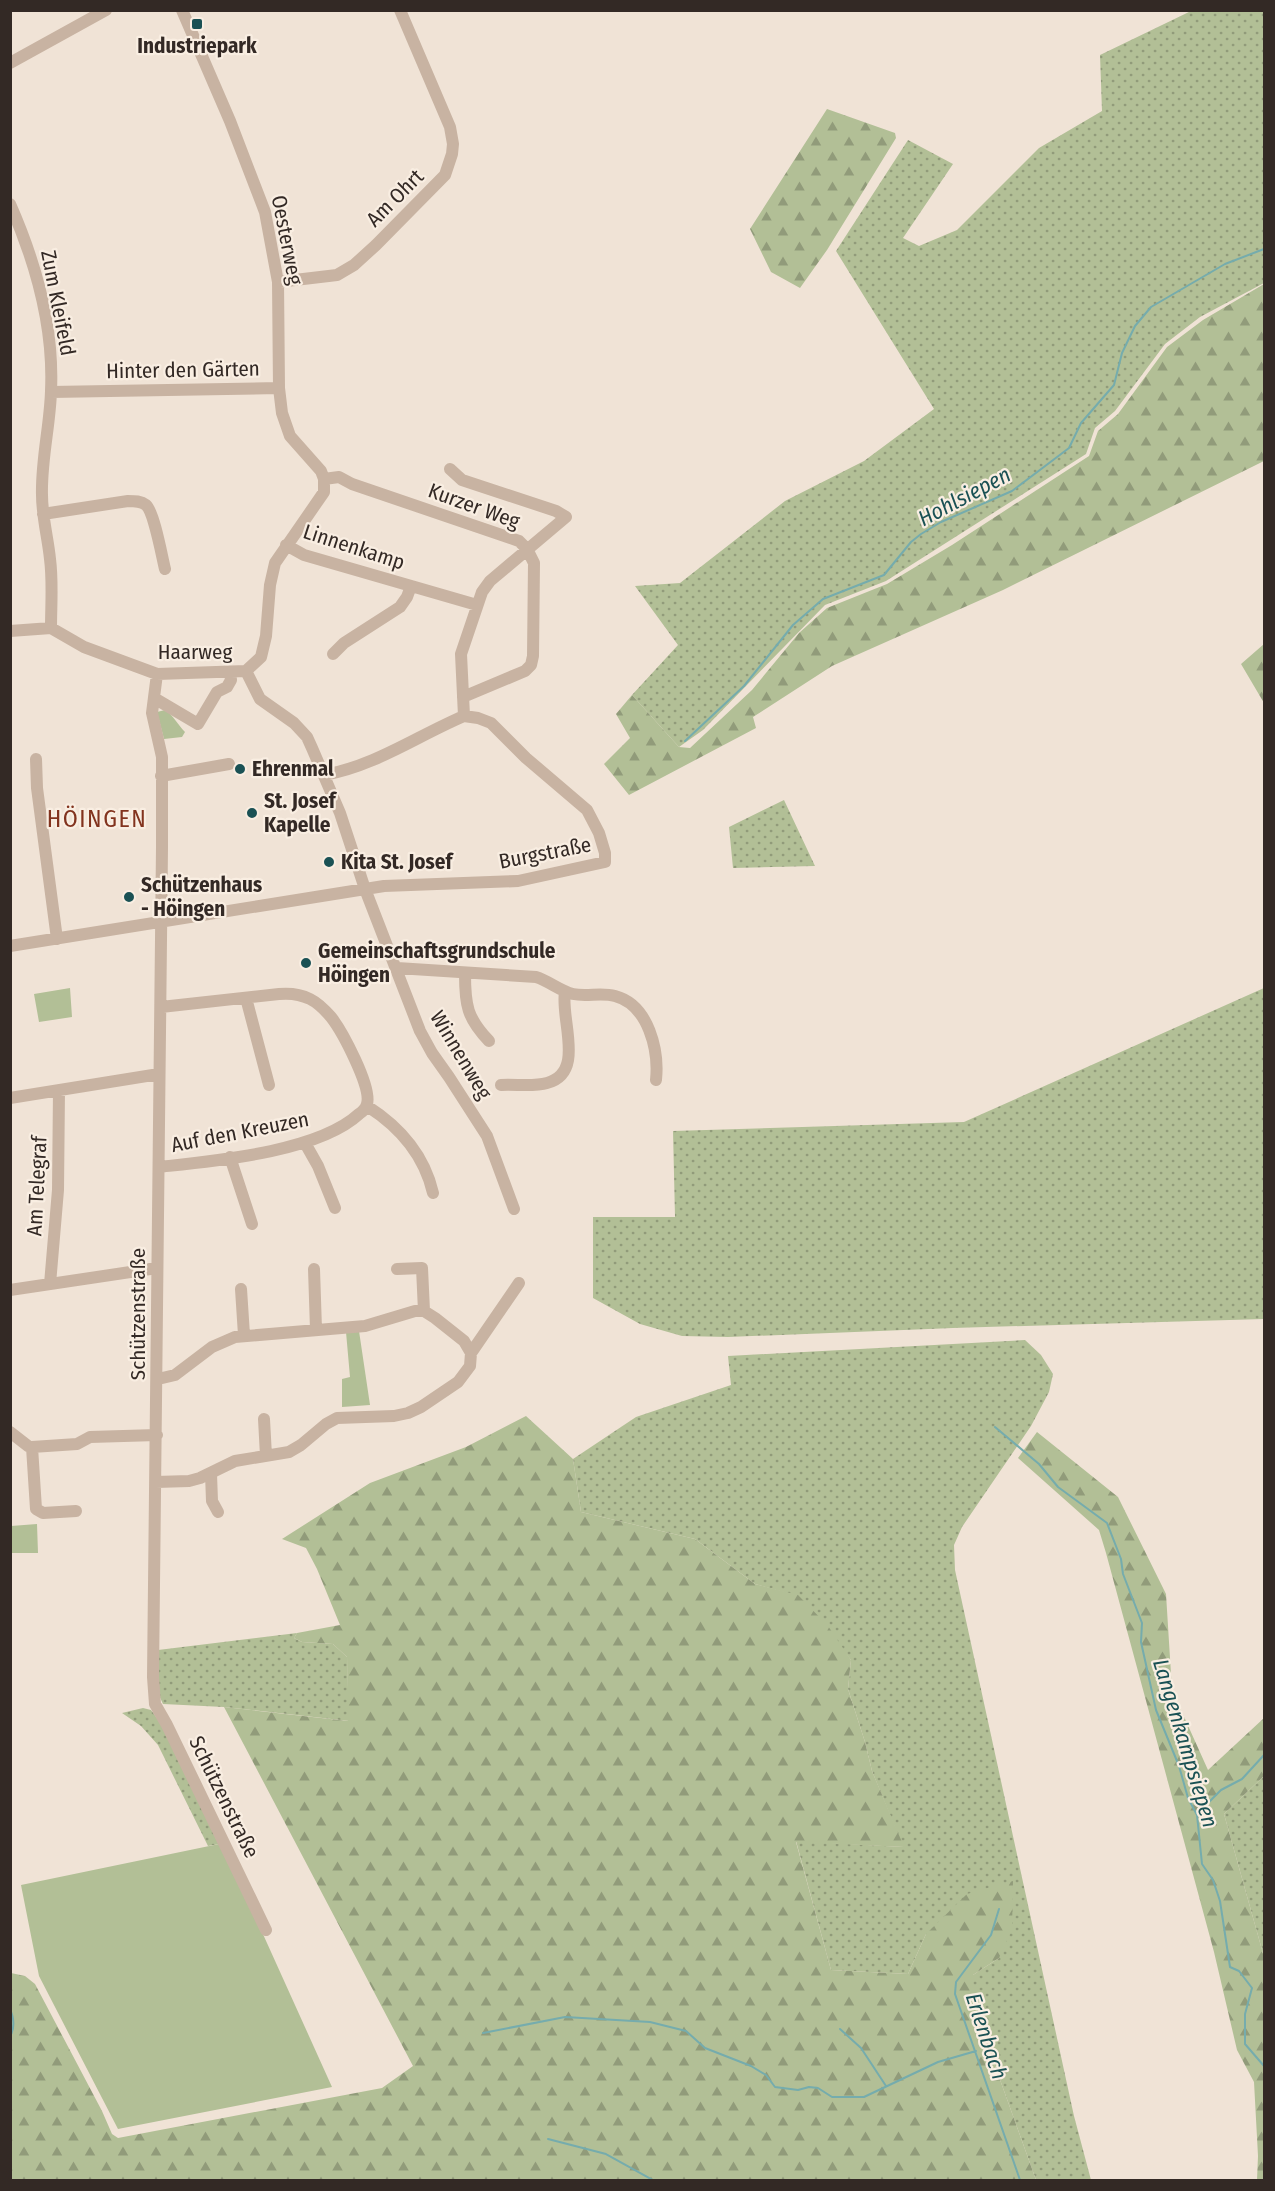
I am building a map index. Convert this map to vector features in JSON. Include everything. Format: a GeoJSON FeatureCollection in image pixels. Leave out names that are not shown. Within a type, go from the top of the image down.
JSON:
{"type":"FeatureCollection","features":[{"type":"Feature","properties":{"kind":"street"},"geometry":{"type":"LineString","coordinates":[[10,63],[106,10]]}},
{"type":"Feature","properties":{"kind":"street","name":"Oesterweg"},"geometry":{"type":"LineString","coordinates":[[182,10],[265,212],[278,282],[279,388],[282,413],[290,436],[321,471],[324,479]]}},
{"type":"Feature","properties":{"kind":"street","name":"Am Ohrt"},"geometry":{"type":"LineString","coordinates":[[278,282],[326,278],[346,271],[438,184],[449,166],[453,144],[450,127],[400,10]]}},
{"type":"Feature","properties":{"kind":"street","name":"Zum Kleifeld"},"geometry":{"type":"LineString","coordinates":[[10,204],[37,277],[51,366],[51,392],[42,473],[43,514],[50,559],[51,627]]}},
{"type":"Feature","properties":{"kind":"street","name":"Hinter den Gärten"},"geometry":{"type":"LineString","coordinates":[[51,392],[279,388]]}},
{"type":"Feature","properties":{"kind":"street"},"geometry":{"type":"LineString","coordinates":[[324,775],[345,772],[367,764],[464,716],[461,654],[485,586],[566,517],[556,511],[462,480],[450,469]]}},
{"type":"Feature","properties":{"kind":"street","name":"Kurzer Weg"},"geometry":{"type":"LineString","coordinates":[[324,479],[339,477],[352,484],[519,541],[527,549],[534,563],[531,665],[525,671],[463,697]]}},
{"type":"Feature","properties":{"kind":"street","name":"Haarweg"},"geometry":{"type":"LineString","coordinates":[[51,627],[84,647],[157,674],[246,671],[261,657],[266,636],[271,574],[275,563],[320,499],[324,492],[324,479]]}},
{"type":"Feature","properties":{"kind":"street"},"geometry":{"type":"LineString","coordinates":[[43,514],[128,501],[141,502],[151,515],[165,569]]}},
{"type":"Feature","properties":{"kind":"street","name":"Linnenkamp"},"geometry":{"type":"LineString","coordinates":[[286,545],[304,555],[477,605]]}},
{"type":"Feature","properties":{"kind":"street","name":"Linnenkamp"},"geometry":{"type":"LineString","coordinates":[[333,654],[344,643],[400,607],[411,585]]}},
{"type":"Feature","properties":{"kind":"street"},"geometry":{"type":"LineString","coordinates":[[10,631],[51,627]]}},
{"type":"Feature","properties":{"kind":"street","name":"Winnenweg"},"geometry":{"type":"LineString","coordinates":[[246,671],[260,699],[294,723],[307,737],[340,813],[365,889],[425,1042],[454,1083],[492,1147],[514,1209]]}},
{"type":"Feature","properties":{"kind":"street"},"geometry":{"type":"LineString","coordinates":[[154,698],[198,724],[217,692],[226,687],[231,680],[230,672]]}},
{"type":"Feature","properties":{"kind":"street","name":"Schützenstraße"},"geometry":{"type":"LineString","coordinates":[[157,674],[152,713],[161,750],[158,1379],[153,1677],[155,1704],[266,1930]]}},
{"type":"Feature","properties":{"kind":"street","name":"Burgstraße"},"geometry":{"type":"LineString","coordinates":[[10,946],[384,886],[518,881],[605,862],[605,853],[599,833],[587,810],[526,758],[491,723],[464,716]]}},
{"type":"Feature","properties":{"kind":"street"},"geometry":{"type":"LineString","coordinates":[[36,759],[37,788],[57,939]]}},
{"type":"Feature","properties":{"kind":"street"},"geometry":{"type":"LineString","coordinates":[[161,776],[229,764]]}},
{"type":"Feature","properties":{"kind":"street"},"geometry":{"type":"LineString","coordinates":[[397,968],[536,978],[543,979],[565,992],[578,995],[611,995],[622,998],[633,1006],[644,1020],[653,1040],[657,1065],[656,1080]]}},
{"type":"Feature","properties":{"kind":"street"},"geometry":{"type":"LineString","coordinates":[[465,974],[465,998],[468,1012],[478,1029],[489,1041]]}},
{"type":"Feature","properties":{"kind":"street"},"geometry":{"type":"LineString","coordinates":[[501,1085],[548,1083],[565,1072],[569,1059],[563,1002],[565,992]]}},
{"type":"Feature","properties":{"kind":"street"},"geometry":{"type":"LineString","coordinates":[[161,1007],[297,994],[310,999],[320,1006],[337,1025],[356,1062],[366,1092],[367,1106],[400,1132],[418,1154],[428,1173],[432,1193]]}},
{"type":"Feature","properties":{"kind":"street"},"geometry":{"type":"LineString","coordinates":[[246,998],[269,1085]]}},
{"type":"Feature","properties":{"kind":"street"},"geometry":{"type":"LineString","coordinates":[[10,1098],[159,1074]]}},
{"type":"Feature","properties":{"kind":"street","name":"Am Telegraf"},"geometry":{"type":"LineString","coordinates":[[50,1284],[58,1190],[59,1090]]}},
{"type":"Feature","properties":{"kind":"street","name":"Auf den Kreuzen"},"geometry":{"type":"LineString","coordinates":[[159,1167],[305,1143],[347,1124],[367,1106]]}},
{"type":"Feature","properties":{"kind":"street"},"geometry":{"type":"LineString","coordinates":[[305,1143],[318,1166],[335,1208]]}},
{"type":"Feature","properties":{"kind":"street"},"geometry":{"type":"LineString","coordinates":[[230,1157],[252,1224]]}},
{"type":"Feature","properties":{"kind":"street"},"geometry":{"type":"LineString","coordinates":[[10,1290],[158,1268]]}},
{"type":"Feature","properties":{"kind":"street"},"geometry":{"type":"LineString","coordinates":[[397,1269],[422,1268],[424,1311]]}},
{"type":"Feature","properties":{"kind":"street"},"geometry":{"type":"LineString","coordinates":[[314,1269],[316,1329]]}},
{"type":"Feature","properties":{"kind":"street"},"geometry":{"type":"LineString","coordinates":[[156,1482],[189,1481],[210,1474],[227,1464],[295,1449],[337,1418],[394,1416],[422,1407],[458,1382],[470,1366],[471,1353],[519,1283]]}},
{"type":"Feature","properties":{"kind":"street"},"geometry":{"type":"LineString","coordinates":[[241,1289],[244,1335]]}},
{"type":"Feature","properties":{"kind":"street"},"geometry":{"type":"LineString","coordinates":[[158,1379],[175,1376],[220,1342],[244,1335],[365,1326],[405,1312],[424,1311],[464,1341],[471,1353]]}},
{"type":"Feature","properties":{"kind":"street"},"geometry":{"type":"LineString","coordinates":[[264,1419],[266,1456]]}},
{"type":"Feature","properties":{"kind":"street"},"geometry":{"type":"LineString","coordinates":[[10,1432],[32,1447],[77,1444],[90,1437],[157,1435]]}},
{"type":"Feature","properties":{"kind":"street"},"geometry":{"type":"LineString","coordinates":[[32,1447],[36,1509],[43,1513],[76,1511]]}},
{"type":"Feature","properties":{"kind":"street"},"geometry":{"type":"LineString","coordinates":[[210,1474],[212,1501],[218,1512]]}},
{"type":"Feature","properties":{"kind":"green space"},"geometry":{"type":"Polygon","coordinates":[[[1191,11],[1264,11],[1264,283],[1200,317],[1165,344],[1115,411],[1095,428],[1086,454],[886,581],[825,605],[703,730],[679,747],[632,695],[678,645],[635,586],[680,583],[785,501],[864,461],[934,409],[836,251],[908,140],[953,164],[903,238],[919,246],[957,230],[1039,148],[1102,111],[1100,55],[1191,11]]]}},
{"type":"Feature","properties":{"kind":"green space"},"geometry":{"type":"Polygon","coordinates":[[[827,109],[895,133],[896,138],[827,250],[800,288],[771,272],[750,229],[827,109]]]}},
{"type":"Feature","properties":{"kind":"green space"},"geometry":{"type":"Polygon","coordinates":[[[1264,284],[1264,461],[1003,590],[832,666],[753,717],[756,728],[629,795],[604,764],[630,738],[616,714],[632,695],[679,747],[690,748],[752,690],[799,633],[827,608],[887,584],[952,545],[1089,456],[1098,431],[1118,414],[1167,347],[1203,320],[1264,284]]]}},
{"type":"Feature","properties":{"kind":"green space"},"geometry":{"type":"Polygon","coordinates":[[[1264,644],[1264,703],[1241,664],[1264,644]]]}},
{"type":"Feature","properties":{"kind":"green space"},"geometry":{"type":"Polygon","coordinates":[[[165,710],[185,732],[182,737],[164,739],[157,712],[165,710]]]}},
{"type":"Feature","properties":{"kind":"green space"},"geometry":{"type":"Polygon","coordinates":[[[784,800],[815,866],[733,868],[729,827],[784,800]]]}},
{"type":"Feature","properties":{"kind":"green space"},"geometry":{"type":"Polygon","coordinates":[[[70,988],[72,1017],[39,1022],[34,994],[70,988]]]}},
{"type":"Feature","properties":{"kind":"green space"},"geometry":{"type":"Polygon","coordinates":[[[1264,988],[1264,1319],[728,1337],[682,1336],[640,1324],[593,1298],[593,1217],[675,1217],[673,1131],[964,1122],[1264,988]]]}},
{"type":"Feature","properties":{"kind":"green space"},"geometry":{"type":"Polygon","coordinates":[[[359,1331],[370,1405],[342,1407],[342,1379],[350,1377],[346,1332],[359,1331]]]}},
{"type":"Feature","properties":{"kind":"green space"},"geometry":{"type":"Polygon","coordinates":[[[1025,1340],[1041,1355],[1053,1374],[1049,1392],[1031,1426],[962,1527],[954,1545],[955,1570],[1074,2116],[1091,2180],[1036,2180],[980,2024],[973,1998],[973,1975],[999,1958],[926,1934],[908,1974],[831,1970],[796,1841],[903,1847],[872,1771],[848,1689],[851,1660],[798,1596],[755,1584],[695,1539],[581,1512],[573,1459],[636,1417],[731,1385],[728,1356],[1025,1340]]]}},
{"type":"Feature","properties":{"kind":"green space"},"geometry":{"type":"Polygon","coordinates":[[[526,1416],[573,1459],[581,1512],[695,1539],[755,1584],[798,1595],[828,1626],[851,1660],[848,1689],[872,1771],[904,1847],[796,1842],[831,1970],[908,1974],[926,1934],[967,1894],[1013,1881],[1012,1929],[999,1958],[973,1975],[973,1998],[980,2024],[1036,2180],[11,2180],[11,1973],[25,1976],[35,1984],[112,2134],[118,2138],[382,2088],[413,2066],[224,1707],[348,1721],[347,1657],[333,1644],[302,1642],[294,1638],[297,1633],[340,1625],[306,1548],[282,1539],[370,1483],[466,1447],[526,1416]]]}},
{"type":"Feature","properties":{"kind":"green space"},"geometry":{"type":"Polygon","coordinates":[[[1037,1432],[1118,1497],[1166,1594],[1172,1690],[1208,1770],[1264,1718],[1264,1776],[1224,1814],[1264,1957],[1264,2180],[1257,2180],[1254,2082],[1237,2050],[1214,1952],[1106,1553],[1099,1530],[1018,1458],[1037,1432]]]}},
{"type":"Feature","properties":{"kind":"green space"},"geometry":{"type":"Polygon","coordinates":[[[37,1524],[38,1553],[11,1553],[11,1526],[37,1524]]]}},
{"type":"Feature","properties":{"kind":"green space"},"geometry":{"type":"Polygon","coordinates":[[[297,1633],[294,1638],[302,1642],[333,1644],[347,1657],[349,1721],[224,1707],[163,1704],[158,1693],[158,1650],[297,1633]]]}},
{"type":"Feature","properties":{"kind":"green space"},"geometry":{"type":"Polygon","coordinates":[[[143,1708],[151,1710],[160,1722],[219,1844],[208,1846],[158,1745],[141,1726],[122,1713],[143,1708]]]}},
{"type":"Feature","properties":{"kind":"green space"},"geometry":{"type":"Polygon","coordinates":[[[1264,1776],[1264,1957],[1224,1814],[1264,1776]]]}},
{"type":"Feature","properties":{"kind":"green space"},"geometry":{"type":"Polygon","coordinates":[[[219,1844],[262,1932],[332,2087],[118,2129],[39,1976],[21,1885],[219,1844]]]}},
{"type":"Feature","properties":{"kind":"waterway","name":"Hohlsiepen"},"geometry":{"type":"LineString","coordinates":[[685,741],[744,686],[793,625],[823,599],[884,575],[911,542],[921,534],[941,522],[1012,491],[1069,448],[1081,423],[1114,385],[1122,353],[1135,326],[1151,307],[1225,264],[1264,249]]}},
{"type":"Feature","properties":{"kind":"waterway","name":"Langenkampsiepen"},"geometry":{"type":"LineString","coordinates":[[995,1427],[1039,1464],[1058,1487],[1107,1523],[1142,1623],[1141,1642],[1156,1710],[1179,1766],[1188,1798],[1197,1815],[1202,1864],[1213,1880],[1220,1901],[1230,1967],[1239,1971],[1252,1988],[1245,2014],[1245,2044],[1264,2066]]}},
{"type":"Feature","properties":{"kind":"waterway"},"geometry":{"type":"LineString","coordinates":[[1197,1814],[1221,1790],[1242,1779],[1264,1755]]}},
{"type":"Feature","properties":{"kind":"waterway","name":"Erlenbach"},"geometry":{"type":"LineString","coordinates":[[999,1909],[991,1935],[956,1982],[955,1994],[1020,2180]]}},
{"type":"Feature","properties":{"kind":"waterway"},"geometry":{"type":"LineString","coordinates":[[10,2010],[13,2023],[10,2036]]}},
{"type":"Feature","properties":{"kind":"waterway"},"geometry":{"type":"LineString","coordinates":[[483,2033],[565,2017],[650,2022],[686,2031],[705,2048],[751,2066],[766,2075],[775,2087],[798,2090],[809,2087],[818,2088],[832,2097],[864,2097],[938,2062],[976,2051]]}},
{"type":"Feature","properties":{"kind":"waterway"},"geometry":{"type":"LineString","coordinates":[[840,2029],[861,2048],[886,2086]]}},
{"type":"Feature","properties":{"kind":"waterway"},"geometry":{"type":"LineString","coordinates":[[548,2139],[606,2154],[653,2180]]}},
{"type":"Feature","properties":{"kind":"place","name":"Industriepark"},"geometry":{"type":"Point","coordinates":[197,24]}},
{"type":"Feature","properties":{"kind":"place","name":"Ehrenmal"},"geometry":{"type":"Point","coordinates":[240,769]}},
{"type":"Feature","properties":{"kind":"place","name":"St. Josef Kapelle"},"geometry":{"type":"Point","coordinates":[252,813]}},
{"type":"Feature","properties":{"kind":"place","name":"Kita St. Josef"},"geometry":{"type":"Point","coordinates":[329,862]}},
{"type":"Feature","properties":{"kind":"place","name":"Schützenhaus - Höingen"},"geometry":{"type":"Point","coordinates":[129,897]}},
{"type":"Feature","properties":{"kind":"place","name":"Gemeinschaftsgrundschule Höingen"},"geometry":{"type":"Point","coordinates":[306,963]}},
{"type":"Feature","properties":{"kind":"district","name":"HÖINGEN"},"geometry":{"type":"Point","coordinates":[97,819]}}]}
